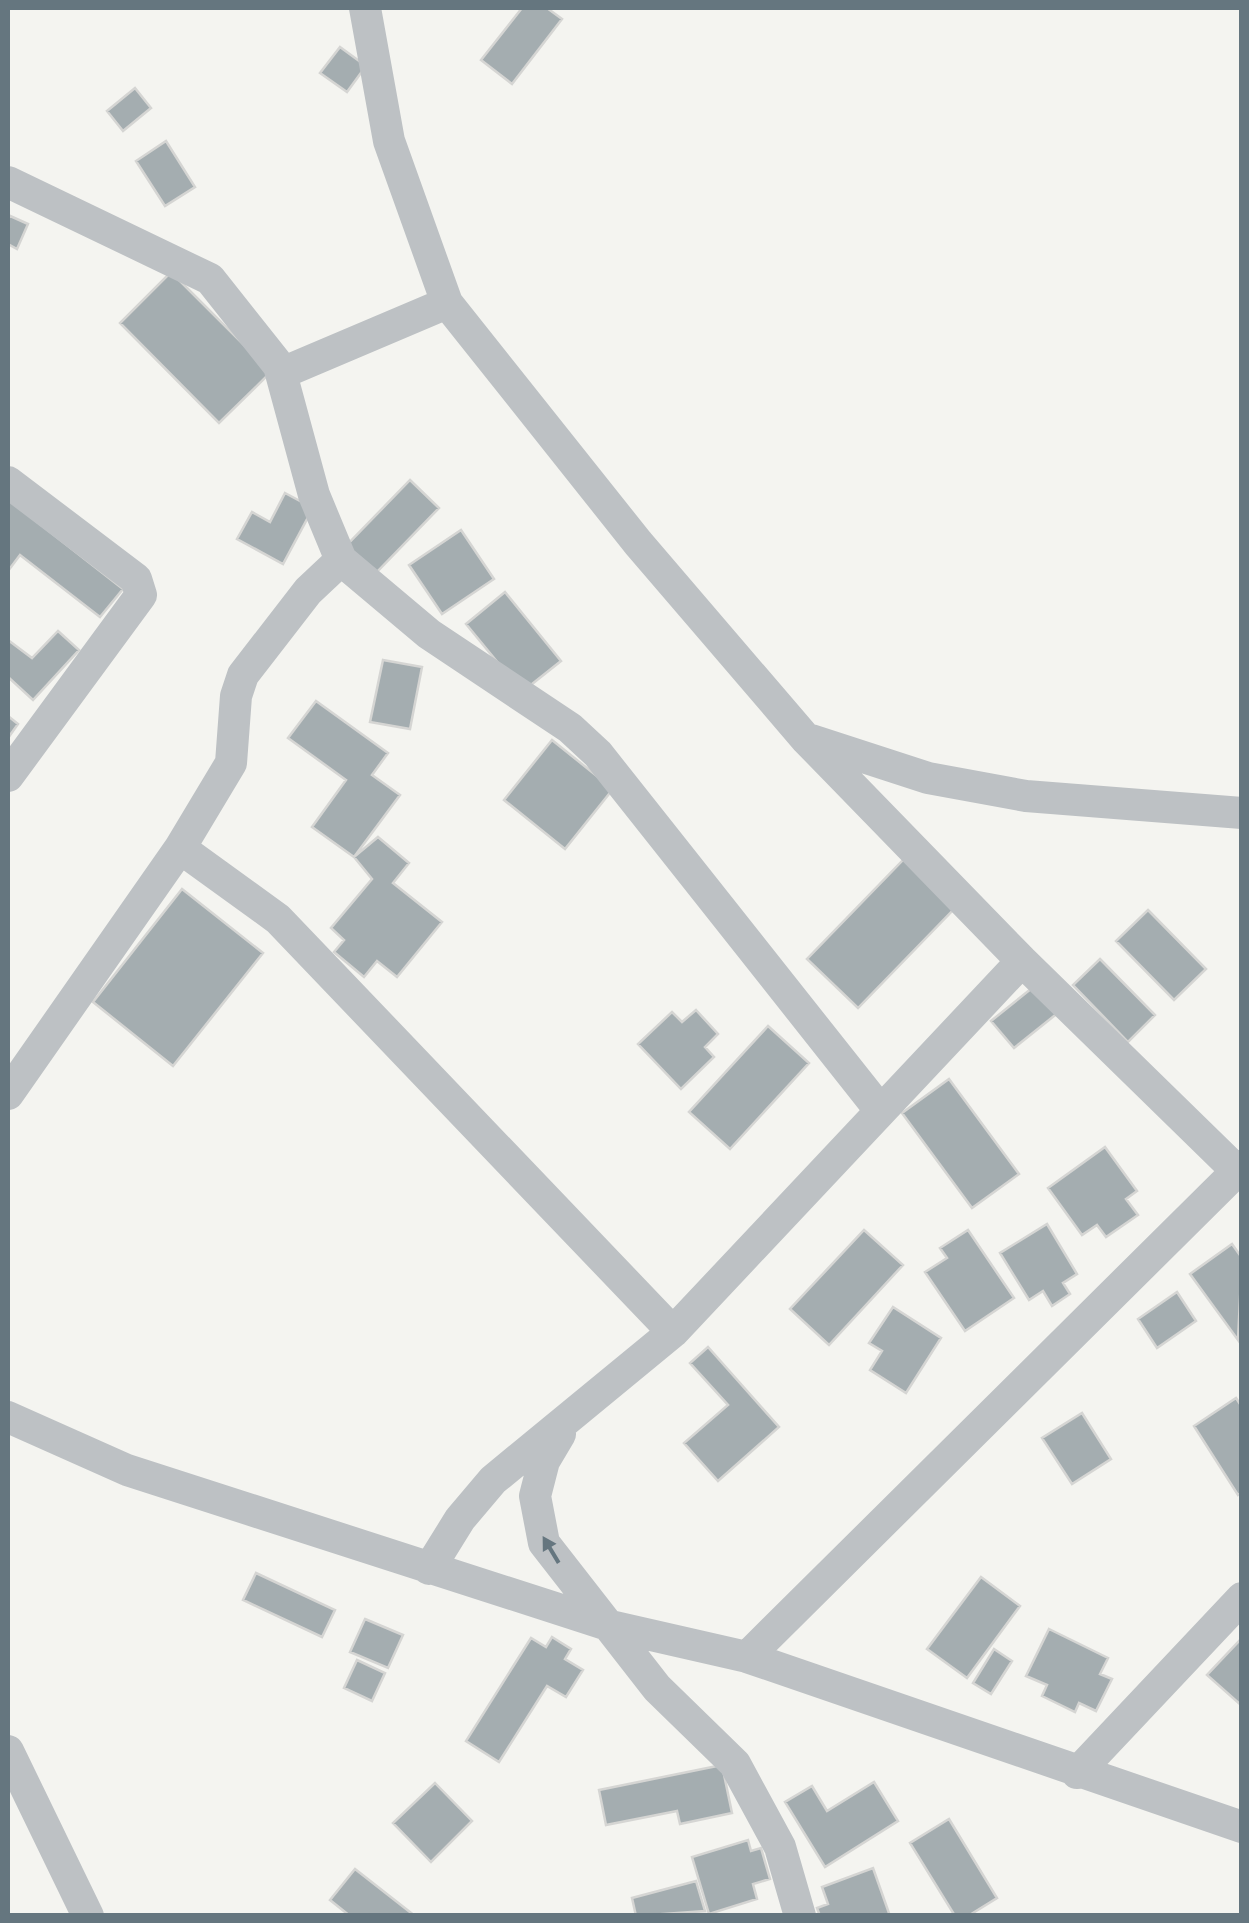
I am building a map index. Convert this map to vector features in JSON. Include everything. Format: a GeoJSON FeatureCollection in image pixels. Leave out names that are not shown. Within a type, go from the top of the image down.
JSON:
{"type":"FeatureCollection","features":[{"type":"Feature","properties":{"kind":"street"},"geometry":{"type":"LineString","coordinates":[[366,8],[390,141],[447,303],[638,544],[806,739],[1022,961],[1239,1168],[747,1658]]}},
{"type":"Feature","properties":{"kind":"street"},"geometry":{"type":"LineString","coordinates":[[8,182],[210,279],[282,373],[314,495],[341,560],[429,634],[570,728],[598,754],[880,1110]]}},
{"type":"Feature","properties":{"kind":"street"},"geometry":{"type":"LineString","coordinates":[[282,373],[447,303]]}},
{"type":"Feature","properties":{"kind":"street"},"geometry":{"type":"LineString","coordinates":[[8,482],[136,579],[141,595],[8,776]]}},
{"type":"Feature","properties":{"kind":"street"},"geometry":{"type":"LineString","coordinates":[[8,1094],[180,848],[230,763],[236,696],[243,676],[308,591],[341,560]]}},
{"type":"Feature","properties":{"kind":"street"},"geometry":{"type":"LineString","coordinates":[[806,739],[928,778],[1026,796],[1242,813]]}},
{"type":"Feature","properties":{"kind":"street"},"geometry":{"type":"LineString","coordinates":[[180,848],[278,919],[673,1332]]}},
{"type":"Feature","properties":{"kind":"street"},"geometry":{"type":"LineString","coordinates":[[429,1570],[460,1519],[493,1480],[673,1332],[1022,961]]}},
{"type":"Feature","properties":{"kind":"street"},"geometry":{"type":"LineString","coordinates":[[8,1417],[127,1470],[429,1570],[563,1607],[611,1626],[747,1658],[1076,1773],[1242,1826]]}},
{"type":"Feature","properties":{"kind":"street"},"geometry":{"type":"LineString","coordinates":[[567,1421],[544,1461],[535,1496],[536,1516],[553,1556],[656,1688],[735,1764],[759,1801],[780,1847],[800,1916]]}},
{"type":"Feature","properties":{"kind":"street"},"geometry":{"type":"LineString","coordinates":[[1076,1773],[1242,1598]]}},
{"type":"Feature","properties":{"kind":"street"},"geometry":{"type":"LineString","coordinates":[[8,1751],[88,1916]]}},
{"type":"Feature","properties":{"kind":"building"},"geometry":{"type":"Polygon","coordinates":[[[522,8],[547,8],[562,19],[512,84],[481,60],[522,8]]]}},
{"type":"Feature","properties":{"kind":"building"},"geometry":{"type":"Polygon","coordinates":[[[340,47],[366,66],[347,92],[320,73],[340,47]]]}},
{"type":"Feature","properties":{"kind":"building"},"geometry":{"type":"Polygon","coordinates":[[[135,88],[151,108],[123,131],[107,111],[135,88]]]}},
{"type":"Feature","properties":{"kind":"building"},"geometry":{"type":"Polygon","coordinates":[[[166,141],[195,187],[165,206],[136,161],[166,141]]]}},
{"type":"Feature","properties":{"kind":"building"},"geometry":{"type":"Polygon","coordinates":[[[8,215],[28,224],[17,249],[8,244],[8,215]]]}},
{"type":"Feature","properties":{"kind":"building"},"geometry":{"type":"Polygon","coordinates":[[[171,272],[271,372],[219,423],[120,323],[171,272]]]}},
{"type":"Feature","properties":{"kind":"building"},"geometry":{"type":"Polygon","coordinates":[[[410,480],[439,508],[372,577],[343,549],[410,480]]]}},
{"type":"Feature","properties":{"kind":"building"},"geometry":{"type":"Polygon","coordinates":[[[285,493],[313,508],[283,564],[237,539],[252,512],[270,522],[285,493]]]}},
{"type":"Feature","properties":{"kind":"building"},"geometry":{"type":"Polygon","coordinates":[[[8,499],[123,589],[100,617],[20,555],[8,571],[8,499]]]}},
{"type":"Feature","properties":{"kind":"building"},"geometry":{"type":"Polygon","coordinates":[[[461,530],[494,579],[442,614],[409,565],[461,530]]]}},
{"type":"Feature","properties":{"kind":"building"},"geometry":{"type":"Polygon","coordinates":[[[505,592],[561,661],[522,692],[466,624],[505,592]]]}},
{"type":"Feature","properties":{"kind":"building"},"geometry":{"type":"Polygon","coordinates":[[[58,631],[79,650],[33,700],[8,677],[8,640],[32,658],[58,631]]]}},
{"type":"Feature","properties":{"kind":"building"},"geometry":{"type":"Polygon","coordinates":[[[383,660],[422,667],[410,729],[370,722],[383,660]]]}},
{"type":"Feature","properties":{"kind":"building"},"geometry":{"type":"Polygon","coordinates":[[[316,701],[388,753],[372,775],[400,795],[354,857],[312,827],[346,780],[288,738],[316,701]]]}},
{"type":"Feature","properties":{"kind":"building"},"geometry":{"type":"Polygon","coordinates":[[[8,716],[18,724],[8,738],[8,716]]]}},
{"type":"Feature","properties":{"kind":"building"},"geometry":{"type":"Polygon","coordinates":[[[552,740],[613,789],[565,849],[504,800],[552,740]]]}},
{"type":"Feature","properties":{"kind":"building"},"geometry":{"type":"Polygon","coordinates":[[[378,837],[409,863],[393,883],[442,922],[397,977],[377,961],[364,977],[334,952],[344,940],[331,928],[372,879],[354,857],[378,837]]]}},
{"type":"Feature","properties":{"kind":"building"},"geometry":{"type":"Polygon","coordinates":[[[904,859],[955,908],[858,1008],[807,959],[904,859]]]}},
{"type":"Feature","properties":{"kind":"building"},"geometry":{"type":"Polygon","coordinates":[[[182,889],[263,953],[173,1066],[93,1002],[182,889]]]}},
{"type":"Feature","properties":{"kind":"building"},"geometry":{"type":"Polygon","coordinates":[[[1148,910],[1206,969],[1174,1000],[1116,941],[1148,910]]]}},
{"type":"Feature","properties":{"kind":"building"},"geometry":{"type":"Polygon","coordinates":[[[1100,959],[1155,1015],[1128,1042],[1073,985],[1100,959]]]}},
{"type":"Feature","properties":{"kind":"building"},"geometry":{"type":"Polygon","coordinates":[[[1037,984],[1059,1012],[1014,1048],[991,1021],[1037,984]]]}},
{"type":"Feature","properties":{"kind":"building"},"geometry":{"type":"Polygon","coordinates":[[[696,1010],[718,1034],[705,1047],[714,1057],[681,1089],[638,1044],[672,1012],[682,1022],[696,1010]]]}},
{"type":"Feature","properties":{"kind":"building"},"geometry":{"type":"Polygon","coordinates":[[[768,1026],[809,1063],[730,1149],[689,1112],[768,1026]]]}},
{"type":"Feature","properties":{"kind":"building"},"geometry":{"type":"Polygon","coordinates":[[[949,1079],[1019,1174],[972,1208],[902,1113],[949,1079]]]}},
{"type":"Feature","properties":{"kind":"building"},"geometry":{"type":"Polygon","coordinates":[[[1105,1147],[1137,1191],[1126,1199],[1138,1215],[1106,1237],[1097,1225],[1082,1235],[1048,1188],[1105,1147]]]}},
{"type":"Feature","properties":{"kind":"building"},"geometry":{"type":"Polygon","coordinates":[[[1047,1224],[1077,1274],[1063,1283],[1070,1294],[1052,1306],[1043,1291],[1029,1300],[1000,1253],[1047,1224]]]}},
{"type":"Feature","properties":{"kind":"building"},"geometry":{"type":"Polygon","coordinates":[[[864,1230],[903,1265],[829,1345],[790,1309],[864,1230]]]}},
{"type":"Feature","properties":{"kind":"building"},"geometry":{"type":"Polygon","coordinates":[[[968,1230],[1014,1298],[965,1331],[925,1272],[947,1258],[940,1248],[968,1230]]]}},
{"type":"Feature","properties":{"kind":"building"},"geometry":{"type":"Polygon","coordinates":[[[1232,1244],[1242,1258],[1238,1340],[1190,1274],[1232,1244]]]}},
{"type":"Feature","properties":{"kind":"building"},"geometry":{"type":"Polygon","coordinates":[[[1177,1292],[1196,1321],[1157,1348],[1138,1319],[1177,1292]]]}},
{"type":"Feature","properties":{"kind":"building"},"geometry":{"type":"Polygon","coordinates":[[[893,1307],[941,1338],[906,1393],[870,1370],[882,1351],[869,1343],[893,1307]]]}},
{"type":"Feature","properties":{"kind":"building"},"geometry":{"type":"Polygon","coordinates":[[[708,1347],[779,1427],[718,1481],[684,1443],[728,1405],[690,1363],[708,1347]]]}},
{"type":"Feature","properties":{"kind":"building"},"geometry":{"type":"Polygon","coordinates":[[[1236,1398],[1242,1407],[1242,1492],[1238,1495],[1194,1426],[1236,1398]]]}},
{"type":"Feature","properties":{"kind":"building"},"geometry":{"type":"Polygon","coordinates":[[[1082,1413],[1111,1459],[1072,1484],[1042,1438],[1082,1413]]]}},
{"type":"Feature","properties":{"kind":"building"},"geometry":{"type":"Polygon","coordinates":[[[256,1573],[335,1610],[322,1637],[243,1600],[256,1573]]]}},
{"type":"Feature","properties":{"kind":"building"},"geometry":{"type":"Polygon","coordinates":[[[981,1577],[1020,1606],[967,1678],[927,1649],[981,1577]]]}},
{"type":"Feature","properties":{"kind":"building"},"geometry":{"type":"Polygon","coordinates":[[[365,1619],[403,1635],[388,1668],[350,1652],[365,1619]]]}},
{"type":"Feature","properties":{"kind":"building"},"geometry":{"type":"Polygon","coordinates":[[[1049,1629],[1108,1658],[1100,1674],[1112,1679],[1096,1711],[1079,1703],[1075,1712],[1042,1696],[1047,1685],[1026,1676],[1049,1629]]]}},
{"type":"Feature","properties":{"kind":"building"},"geometry":{"type":"Polygon","coordinates":[[[552,1637],[571,1649],[565,1659],[583,1670],[566,1697],[547,1686],[499,1762],[466,1741],[531,1638],[546,1647],[552,1637]]]}},
{"type":"Feature","properties":{"kind":"building"},"geometry":{"type":"Polygon","coordinates":[[[1242,1638],[1242,1706],[1207,1675],[1242,1638]]]}},
{"type":"Feature","properties":{"kind":"building"},"geometry":{"type":"Polygon","coordinates":[[[994,1649],[1012,1661],[991,1694],[973,1683],[994,1649]]]}},
{"type":"Feature","properties":{"kind":"building"},"geometry":{"type":"Polygon","coordinates":[[[357,1660],[385,1673],[372,1701],[344,1688],[357,1660]]]}},
{"type":"Feature","properties":{"kind":"building"},"geometry":{"type":"Polygon","coordinates":[[[722,1765],[732,1813],[680,1824],[677,1811],[606,1825],[599,1790],[722,1765]]]}},
{"type":"Feature","properties":{"kind":"building"},"geometry":{"type":"Polygon","coordinates":[[[874,1782],[898,1821],[825,1867],[785,1802],[812,1786],[827,1811],[874,1782]]]}},
{"type":"Feature","properties":{"kind":"building"},"geometry":{"type":"Polygon","coordinates":[[[435,1783],[472,1821],[431,1862],[393,1823],[435,1783]]]}},
{"type":"Feature","properties":{"kind":"building"},"geometry":{"type":"Polygon","coordinates":[[[949,1819],[997,1898],[968,1916],[955,1916],[910,1843],[949,1819]]]}},
{"type":"Feature","properties":{"kind":"building"},"geometry":{"type":"Polygon","coordinates":[[[748,1840],[751,1851],[761,1848],[770,1879],[753,1884],[757,1899],[709,1914],[692,1857],[748,1840]]]}},
{"type":"Feature","properties":{"kind":"building"},"geometry":{"type":"Polygon","coordinates":[[[873,1868],[890,1916],[820,1916],[817,1908],[828,1904],[822,1887],[873,1868]]]}},
{"type":"Feature","properties":{"kind":"building"},"geometry":{"type":"Polygon","coordinates":[[[355,1869],[415,1916],[350,1916],[330,1900],[355,1869]]]}},
{"type":"Feature","properties":{"kind":"building"},"geometry":{"type":"Polygon","coordinates":[[[696,1881],[705,1911],[636,1916],[632,1898],[696,1881]]]}}]}
